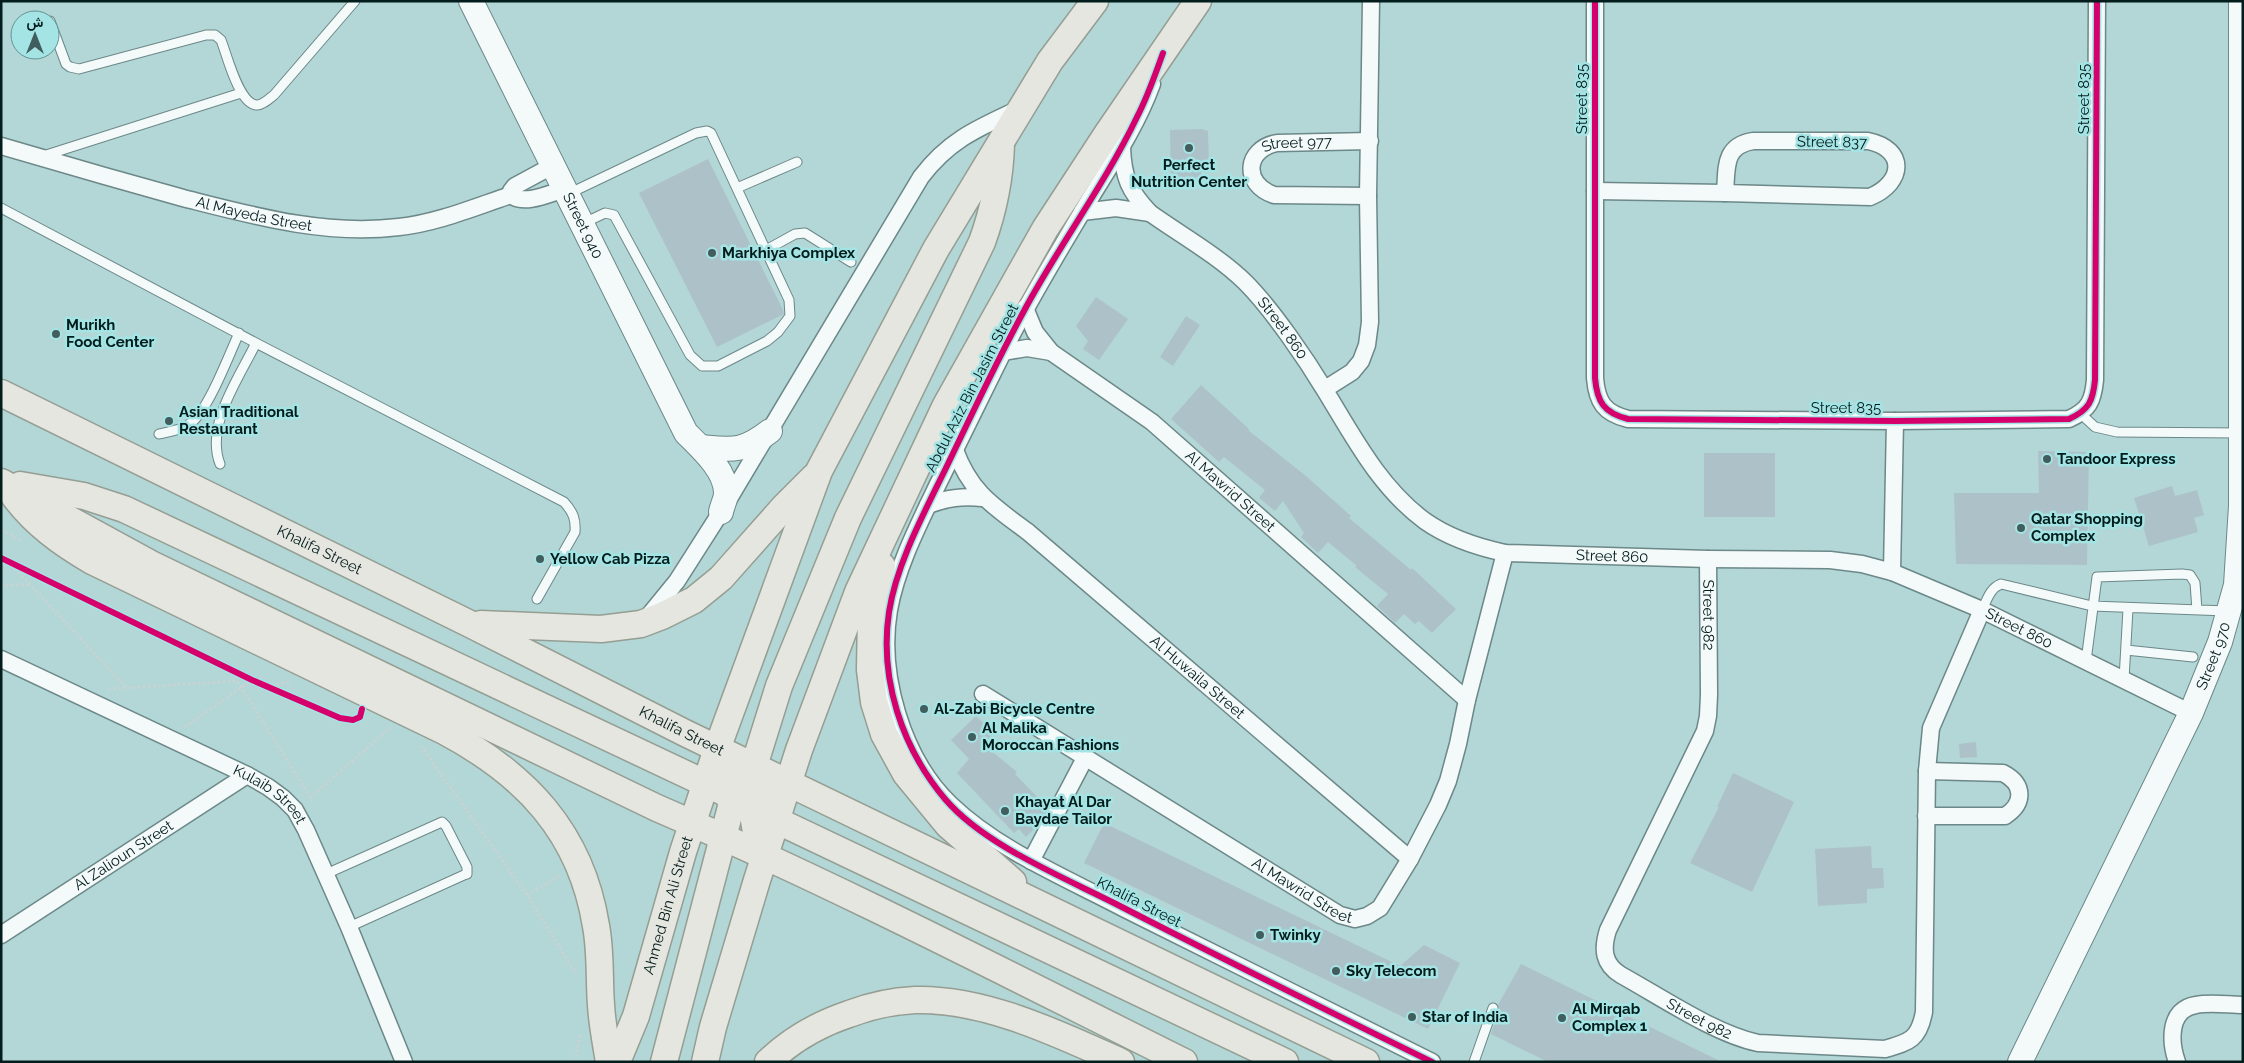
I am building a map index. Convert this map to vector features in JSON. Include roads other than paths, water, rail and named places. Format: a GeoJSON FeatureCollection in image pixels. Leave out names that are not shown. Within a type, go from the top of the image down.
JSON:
{"type":"FeatureCollection","features":[{"type":"Feature","properties":{"kind":"main road"},"geometry":{"type":"LineString","coordinates":[[765,856],[718,749],[820,471],[936,248],[1019,109],[1050,61],[1095,1]]}},
{"type":"Feature","properties":{"kind":"main road","name":"Abdul Aziz Bin Jasim Street"},"geometry":{"type":"LineString","coordinates":[[789,783],[828,670],[858,592],[946,405],[1045,229],[1198,1]]}},
{"type":"Feature","properties":{"kind":"main road"},"geometry":{"type":"LineString","coordinates":[[664,1062],[724,836],[741,802],[779,686],[848,518],[982,242],[1000,179],[1001,141]]}},
{"type":"Feature","properties":{"kind":"main road","name":"Khalifa Street"},"geometry":{"type":"LineString","coordinates":[[5,395],[470,624],[718,749],[1366,1062]]}},
{"type":"Feature","properties":{"kind":"main road"},"geometry":{"type":"LineString","coordinates":[[470,624],[601,629],[641,624],[694,600],[721,578],[784,507],[820,471]]}},
{"type":"Feature","properties":{"kind":"main road"},"geometry":{"type":"LineString","coordinates":[[3,483],[64,492],[124,509],[741,802],[1019,937],[1285,1062]]}},
{"type":"Feature","properties":{"kind":"main road"},"geometry":{"type":"LineString","coordinates":[[3,483],[151,564],[694,824],[724,836],[874,907],[1184,1062]]}},
{"type":"Feature","properties":{"kind":"main road"},"geometry":{"type":"LineString","coordinates":[[3,483],[43,528],[66,546],[92,561],[444,731],[491,758],[529,790],[547,810],[579,864],[588,890],[597,928],[601,1007],[609,1062]]}},
{"type":"Feature","properties":{"kind":"main road"},"geometry":{"type":"LineString","coordinates":[[903,496],[884,555],[872,614],[870,670],[874,702],[884,734],[906,774],[948,825],[1040,905]]}},
{"type":"Feature","properties":{"kind":"main road","name":"Ahmed Bin Ali Street"},"geometry":{"type":"LineString","coordinates":[[617,1062],[636,1016],[683,852],[718,749]]}},
{"type":"Feature","properties":{"kind":"main road"},"geometry":{"type":"LineString","coordinates":[[694,824],[706,814],[789,783]]}},
{"type":"Feature","properties":{"kind":"main road"},"geometry":{"type":"LineString","coordinates":[[705,1062],[713,1027],[789,783]]}},
{"type":"Feature","properties":{"kind":"main road"},"geometry":{"type":"LineString","coordinates":[[768,1062],[781,1050],[823,1022],[874,1005],[915,1000],[956,1003],[1014,1018],[1107,1058]]}},
{"type":"Feature","properties":{"kind":"street","name":"Street 940"},"geometry":{"type":"LineString","coordinates":[[471,1],[686,433],[701,447],[722,478],[726,492],[721,512]]}},
{"type":"Feature","properties":{"kind":"street"},"geometry":{"type":"LineString","coordinates":[[1325,389],[1352,372],[1361,361],[1368,345],[1370,322],[1368,196],[1371,1]]}},
{"type":"Feature","properties":{"kind":"street","name":"Street 835"},"geometry":{"type":"LineString","coordinates":[[1594,1],[1595,378],[1597,395],[1605,408],[1616,416],[1636,419],[1895,421],[2068,419],[2081,414],[2089,405],[2093,395],[2095,380],[2097,1]]}},
{"type":"Feature","properties":{"kind":"street","name":"Street 970"},"geometry":{"type":"LineString","coordinates":[[2020,1062],[2191,713],[2220,642],[2230,612],[2236,585],[2242,506],[2241,1]]}},
{"type":"Feature","properties":{"kind":"street","name":"Abdul Aziz Bin Jasim Street"},"geometry":{"type":"LineString","coordinates":[[893,699],[887,650],[889,612],[900,570],[928,505],[1003,352],[1026,308],[1122,147],[1150,90],[1163,53]]}},
{"type":"Feature","properties":{"kind":"street"},"geometry":{"type":"LineString","coordinates":[[641,624],[677,581],[721,512],[921,177],[936,157],[975,129],[1019,109]]}},
{"type":"Feature","properties":{"kind":"street","name":"Street 977"},"geometry":{"type":"LineString","coordinates":[[1368,196],[1274,195],[1264,192],[1256,185],[1253,179],[1253,163],[1260,149],[1277,143],[1370,141]]}},
{"type":"Feature","properties":{"kind":"street","name":"Street 837"},"geometry":{"type":"LineString","coordinates":[[1595,191],[1870,197],[1889,186],[1894,176],[1894,158],[1889,148],[1868,141],[1745,142],[1730,153],[1727,161],[1725,193]]}},
{"type":"Feature","properties":{"kind":"street","name":"Al Mayeda Street"},"geometry":{"type":"LineString","coordinates":[[1,146],[233,211],[305,226],[338,229],[366,230],[400,227],[428,222],[512,195],[521,200],[566,192]]}},
{"type":"Feature","properties":{"kind":"street","name":"Street 860"},"geometry":{"type":"LineString","coordinates":[[1122,147],[1122,166],[1128,184],[1137,200],[1150,213],[1245,282],[1283,328],[1325,389],[1366,457],[1400,500],[1425,521],[1454,537],[1477,547],[1505,553],[1708,559],[1830,560],[1862,564],[1892,572],[1982,610],[2191,713]]}},
{"type":"Feature","properties":{"kind":"street","name":"Al Mayeda Street"},"geometry":{"type":"LineString","coordinates":[[512,195],[515,186],[552,166]]}},
{"type":"Feature","properties":{"kind":"street","name":"Street 860"},"geometry":{"type":"LineString","coordinates":[[1082,212],[1116,208],[1150,213]]}},
{"type":"Feature","properties":{"kind":"street","name":"Al Mawrid Street"},"geometry":{"type":"LineString","coordinates":[[1026,308],[1035,332],[1052,352],[1152,422],[1467,700]]}},
{"type":"Feature","properties":{"kind":"street","name":"Al Mawrid Street"},"geometry":{"type":"LineString","coordinates":[[1003,352],[1027,348],[1052,352]]}},
{"type":"Feature","properties":{"kind":"street","name":"Street 835"},"geometry":{"type":"LineString","coordinates":[[1892,572],[1895,421]]}},
{"type":"Feature","properties":{"kind":"street"},"geometry":{"type":"LineString","coordinates":[[701,447],[741,449],[756,442],[770,431]]}},
{"type":"Feature","properties":{"kind":"street","name":"Al Huwaila Street"},"geometry":{"type":"LineString","coordinates":[[954,450],[961,467],[982,498],[1028,532],[1410,859]]}},
{"type":"Feature","properties":{"kind":"street"},"geometry":{"type":"LineString","coordinates":[[928,505],[945,499],[964,496],[982,498]]}},
{"type":"Feature","properties":{"kind":"street","name":"Al Mawrid Street"},"geometry":{"type":"LineString","coordinates":[[983,694],[1340,915],[1355,919],[1368,916],[1380,908],[1410,859],[1448,781],[1505,553]]}},
{"type":"Feature","properties":{"kind":"street","name":"Street 982"},"geometry":{"type":"LineString","coordinates":[[1708,559],[1709,695],[1705,731],[1608,930],[1604,953],[1614,970],[1721,1031],[1742,1040],[1758,1043],[1885,1048],[1904,1044],[1914,1037],[1921,1027],[1924,1012],[1927,772],[1931,728],[1982,610]]}},
{"type":"Feature","properties":{"kind":"street"},"geometry":{"type":"LineString","coordinates":[[1,675],[8,662]]}},
{"type":"Feature","properties":{"kind":"street","name":"Kulaib Street"},"geometry":{"type":"LineString","coordinates":[[8,662],[247,775],[268,787],[295,810],[349,927],[404,1062]]}},
{"type":"Feature","properties":{"kind":"street","name":"Khalifa Street"},"geometry":{"type":"LineString","coordinates":[[893,699],[903,732],[924,772],[948,802],[984,833],[1031,861],[1261,979],[1432,1062]]}},
{"type":"Feature","properties":{"kind":"street"},"geometry":{"type":"LineString","coordinates":[[1031,861],[1085,758]]}},
{"type":"Feature","properties":{"kind":"street"},"geometry":{"type":"LineString","coordinates":[[1926,816],[2005,816],[2014,810],[2019,799],[2019,786],[2013,778],[2003,773],[1927,772]]}},
{"type":"Feature","properties":{"kind":"street","name":"Al Zalioun Street"},"geometry":{"type":"LineString","coordinates":[[1,935],[247,775]]}},
{"type":"Feature","properties":{"kind":"street"},"geometry":{"type":"LineString","coordinates":[[2177,1062],[2171,1041],[2176,1018],[2182,1011],[2195,1005],[2243,1005]]}},
{"type":"Feature","properties":{"kind":"lane"},"geometry":{"type":"LineString","coordinates":[[60,48],[66,64],[79,69],[206,35],[215,35],[221,40],[241,93],[246,101],[256,105],[270,98],[355,1]]}},
{"type":"Feature","properties":{"kind":"lane"},"geometry":{"type":"LineString","coordinates":[[39,157],[241,93]]}},
{"type":"Feature","properties":{"kind":"lane"},"geometry":{"type":"LineString","coordinates":[[566,192],[696,133],[707,131],[713,137],[789,300],[790,316],[778,332],[767,341],[718,366],[702,366],[690,355],[614,215],[605,213],[582,224]]}},
{"type":"Feature","properties":{"kind":"lane"},"geometry":{"type":"LineString","coordinates":[[737,188],[797,162]]}},
{"type":"Feature","properties":{"kind":"lane"},"geometry":{"type":"LineString","coordinates":[[1,208],[256,343],[564,502],[572,510],[576,522],[575,532],[537,599]]}},
{"type":"Feature","properties":{"kind":"lane"},"geometry":{"type":"LineString","coordinates":[[766,250],[802,232],[851,262]]}},
{"type":"Feature","properties":{"kind":"lane"},"geometry":{"type":"LineString","coordinates":[[160,434],[178,430],[192,422],[203,409],[239,333]]}},
{"type":"Feature","properties":{"kind":"lane"},"geometry":{"type":"LineString","coordinates":[[220,464],[216,452],[216,434],[221,415],[256,343]]}},
{"type":"Feature","properties":{"kind":"lane"},"geometry":{"type":"LineString","coordinates":[[2081,414],[2095,427],[2117,432],[2241,433]]}},
{"type":"Feature","properties":{"kind":"lane"},"geometry":{"type":"LineString","coordinates":[[2086,661],[2095,579],[2100,576],[2190,575],[2193,579],[2197,610]]}},
{"type":"Feature","properties":{"kind":"lane"},"geometry":{"type":"LineString","coordinates":[[1982,610],[1995,586],[2002,584],[2092,606],[2230,612]]}},
{"type":"Feature","properties":{"kind":"lane"},"geometry":{"type":"LineString","coordinates":[[2124,679],[2128,609]]}},
{"type":"Feature","properties":{"kind":"lane"},"geometry":{"type":"LineString","coordinates":[[2126,650],[2193,657]]}},
{"type":"Feature","properties":{"kind":"lane"},"geometry":{"type":"LineString","coordinates":[[326,874],[442,822],[467,867],[467,874],[349,927]]}},
{"type":"Feature","properties":{"kind":"lane"},"geometry":{"type":"LineString","coordinates":[[1474,1062],[1493,1008]]}},
{"type":"Feature","properties":{"kind":"place","name":"Perfect Nutrition Center"},"geometry":{"type":"Point","coordinates":[1189,148]}},
{"type":"Feature","properties":{"kind":"place","name":"Markhiya Complex"},"geometry":{"type":"Point","coordinates":[712,253]}},
{"type":"Feature","properties":{"kind":"place","name":"Murikh Food Center"},"geometry":{"type":"Point","coordinates":[56,334]}},
{"type":"Feature","properties":{"kind":"place","name":"Asian Traditional Restaurant"},"geometry":{"type":"Point","coordinates":[169,421]}},
{"type":"Feature","properties":{"kind":"place","name":"Tandoor Express"},"geometry":{"type":"Point","coordinates":[2047,459]}},
{"type":"Feature","properties":{"kind":"place","name":"Qatar Shopping Complex"},"geometry":{"type":"Point","coordinates":[2021,528]}},
{"type":"Feature","properties":{"kind":"place","name":"Yellow Cab Pizza"},"geometry":{"type":"Point","coordinates":[540,559]}},
{"type":"Feature","properties":{"kind":"place","name":"Al-Zabi Bicycle Centre"},"geometry":{"type":"Point","coordinates":[924,709]}},
{"type":"Feature","properties":{"kind":"place","name":"Al Malika Moroccan Fashions"},"geometry":{"type":"Point","coordinates":[972,737]}},
{"type":"Feature","properties":{"kind":"place","name":"Khayat Al Dar Baydae Tailor"},"geometry":{"type":"Point","coordinates":[1005,811]}},
{"type":"Feature","properties":{"kind":"place","name":"Twinky"},"geometry":{"type":"Point","coordinates":[1260,935]}},
{"type":"Feature","properties":{"kind":"place","name":"Sky Telecom"},"geometry":{"type":"Point","coordinates":[1336,971]}},
{"type":"Feature","properties":{"kind":"place","name":"Star of India"},"geometry":{"type":"Point","coordinates":[1412,1017]}},
{"type":"Feature","properties":{"kind":"place","name":"Al Mirqab Complex 1"},"geometry":{"type":"Point","coordinates":[1562,1018]}}]}
